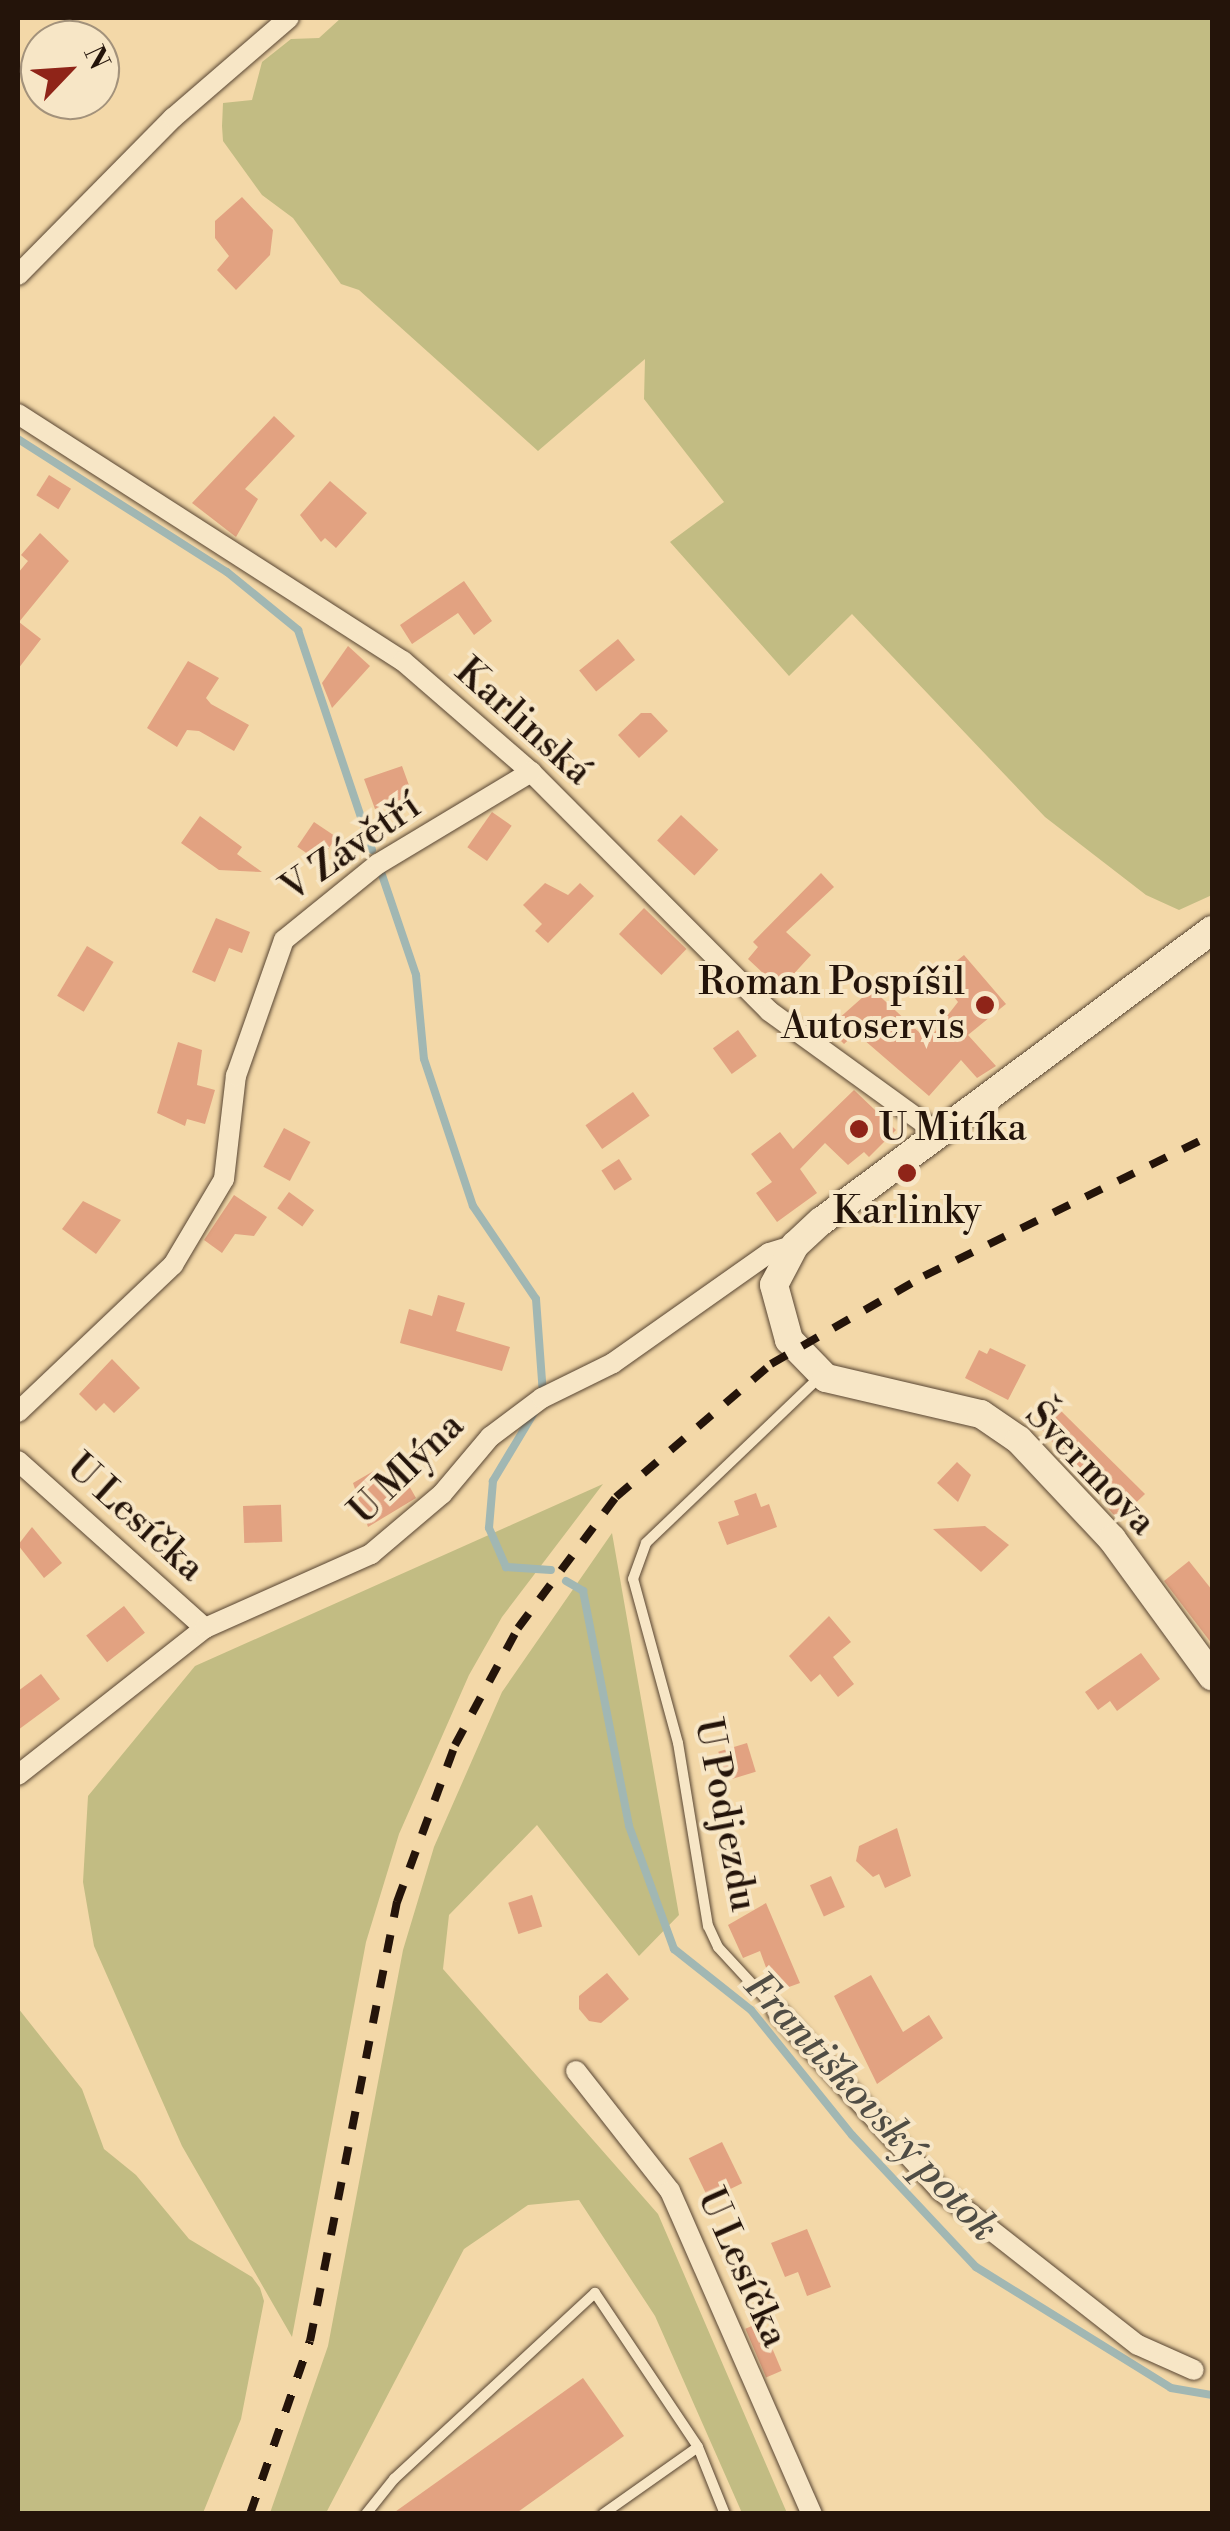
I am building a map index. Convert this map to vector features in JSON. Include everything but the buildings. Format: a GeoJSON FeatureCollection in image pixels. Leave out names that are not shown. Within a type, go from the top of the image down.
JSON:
{"type":"FeatureCollection","features":[{"type":"Feature","properties":{"kind":"street"},"geometry":{"type":"LineString","coordinates":[[18,275],[173,118],[289,18]]}},
{"type":"Feature","properties":{"kind":"street","name":"Karlinská"},"geometry":{"type":"LineString","coordinates":[[18,414],[403,661],[531,772],[769,1011],[939,1134]]}},
{"type":"Feature","properties":{"kind":"street","name":"V Závětří"},"geometry":{"type":"LineString","coordinates":[[18,1412],[173,1265],[224,1179],[236,1076],[284,940],[378,864],[531,772]]}},
{"type":"Feature","properties":{"kind":"street"},"geometry":{"type":"LineString","coordinates":[[822,1376],[789,1340],[774,1286],[795,1245],[1212,930]]}},
{"type":"Feature","properties":{"kind":"street","name":"U Mlýna"},"geometry":{"type":"LineString","coordinates":[[18,1775],[205,1628],[372,1554],[432,1504],[490,1437],[543,1398],[666,1331],[769,1253],[795,1245]]}},
{"type":"Feature","properties":{"kind":"street","name":"Švermova"},"geometry":{"type":"LineString","coordinates":[[822,1376],[878,1394],[934,1399],[981,1414],[1019,1440],[1112,1538],[1212,1676]]}},
{"type":"Feature","properties":{"kind":"street","name":"U Lesíčka"},"geometry":{"type":"LineString","coordinates":[[18,1460],[205,1628]]}},
{"type":"Feature","properties":{"kind":"street","name":"U Podjezdu"},"geometry":{"type":"LineString","coordinates":[[777,2010],[940,2190],[1138,2346],[1194,2370]]}},
{"type":"Feature","properties":{"kind":"street","name":"U Lesíčka"},"geometry":{"type":"LineString","coordinates":[[576,2071],[670,2191],[812,2514]]}},
{"type":"Feature","properties":{"kind":"lane","name":"U Podjezdu"},"geometry":{"type":"LineString","coordinates":[[777,2010],[718,1947],[708,1926],[678,1743],[633,1579],[646,1544],[822,1376]]}},
{"type":"Feature","properties":{"kind":"lane"},"geometry":{"type":"LineString","coordinates":[[366,2514],[394,2479],[595,2294],[698,2447],[725,2514]]}},
{"type":"Feature","properties":{"kind":"lane"},"geometry":{"type":"LineString","coordinates":[[602,2514],[698,2447]]}},
{"type":"Feature","properties":{"kind":"shaded area"},"geometry":{"type":"Polygon","coordinates":[[[341,18],[1212,18],[1212,895],[1179,910],[1146,895],[1045,817],[852,614],[789,676],[670,542],[724,502],[644,399],[645,359],[538,451],[359,290],[341,284],[293,218],[262,195],[223,141],[222,126],[223,103],[252,100],[262,62],[291,39],[319,38],[341,18]]]}},
{"type":"Feature","properties":{"kind":"shaded area"},"geometry":{"type":"Polygon","coordinates":[[[603,1484],[502,1617],[469,1675],[399,1834],[366,1942],[292,2337],[182,2146],[94,1946],[83,1882],[88,1796],[195,1666],[603,1484]]]}},
{"type":"Feature","properties":{"kind":"shaded area"},"geometry":{"type":"Polygon","coordinates":[[[612,1533],[679,1915],[639,1956],[537,1825],[449,1915],[443,1969],[658,2214],[787,2513],[742,2513],[655,2316],[579,2200],[528,2205],[464,2249],[326,2513],[270,2513],[328,2346],[403,1950],[434,1847],[502,1692],[612,1533]]]}},
{"type":"Feature","properties":{"kind":"shaded area"},"geometry":{"type":"Polygon","coordinates":[[[18,2008],[82,2089],[104,2149],[136,2175],[189,2239],[252,2277],[260,2288],[264,2301],[241,2419],[203,2513],[18,2513],[18,2008]]]}},
{"type":"Feature","properties":{"kind":"waterway","name":"Františkovský potok"},"geometry":{"type":"LineString","coordinates":[[18,439],[227,572],[298,630],[372,850]]}},
{"type":"Feature","properties":{"kind":"waterway","name":"Františkovský potok"},"geometry":{"type":"LineString","coordinates":[[381,872],[416,975],[424,1059],[473,1206],[536,1299],[543,1394]]}},
{"type":"Feature","properties":{"kind":"waterway","name":"Františkovský potok"},"geometry":{"type":"LineString","coordinates":[[535,1411],[493,1481],[489,1528],[506,1567],[551,1570]]}},
{"type":"Feature","properties":{"kind":"waterway","name":"Františkovský potok"},"geometry":{"type":"LineString","coordinates":[[566,1581],[583,1591],[629,1826],[674,1949],[751,2010],[852,2135],[976,2267],[1171,2388],[1212,2395]]}},
{"type":"Feature","properties":{"kind":"railway"},"geometry":{"type":"LineString","coordinates":[[250,2514],[310,2341],[397,1902],[455,1745],[518,1628],[616,1497],[771,1364],[924,1276],[1212,1135]]}},
{"type":"Feature","properties":{"kind":"place","name":"Roman Pospíšil Autoservis"},"geometry":{"type":"Point","coordinates":[985,1005]}},
{"type":"Feature","properties":{"kind":"place","name":"U Mitíka"},"geometry":{"type":"Point","coordinates":[859,1129]}},
{"type":"Feature","properties":{"kind":"place","name":"Karlinky"},"geometry":{"type":"Point","coordinates":[907,1173]}}]}
